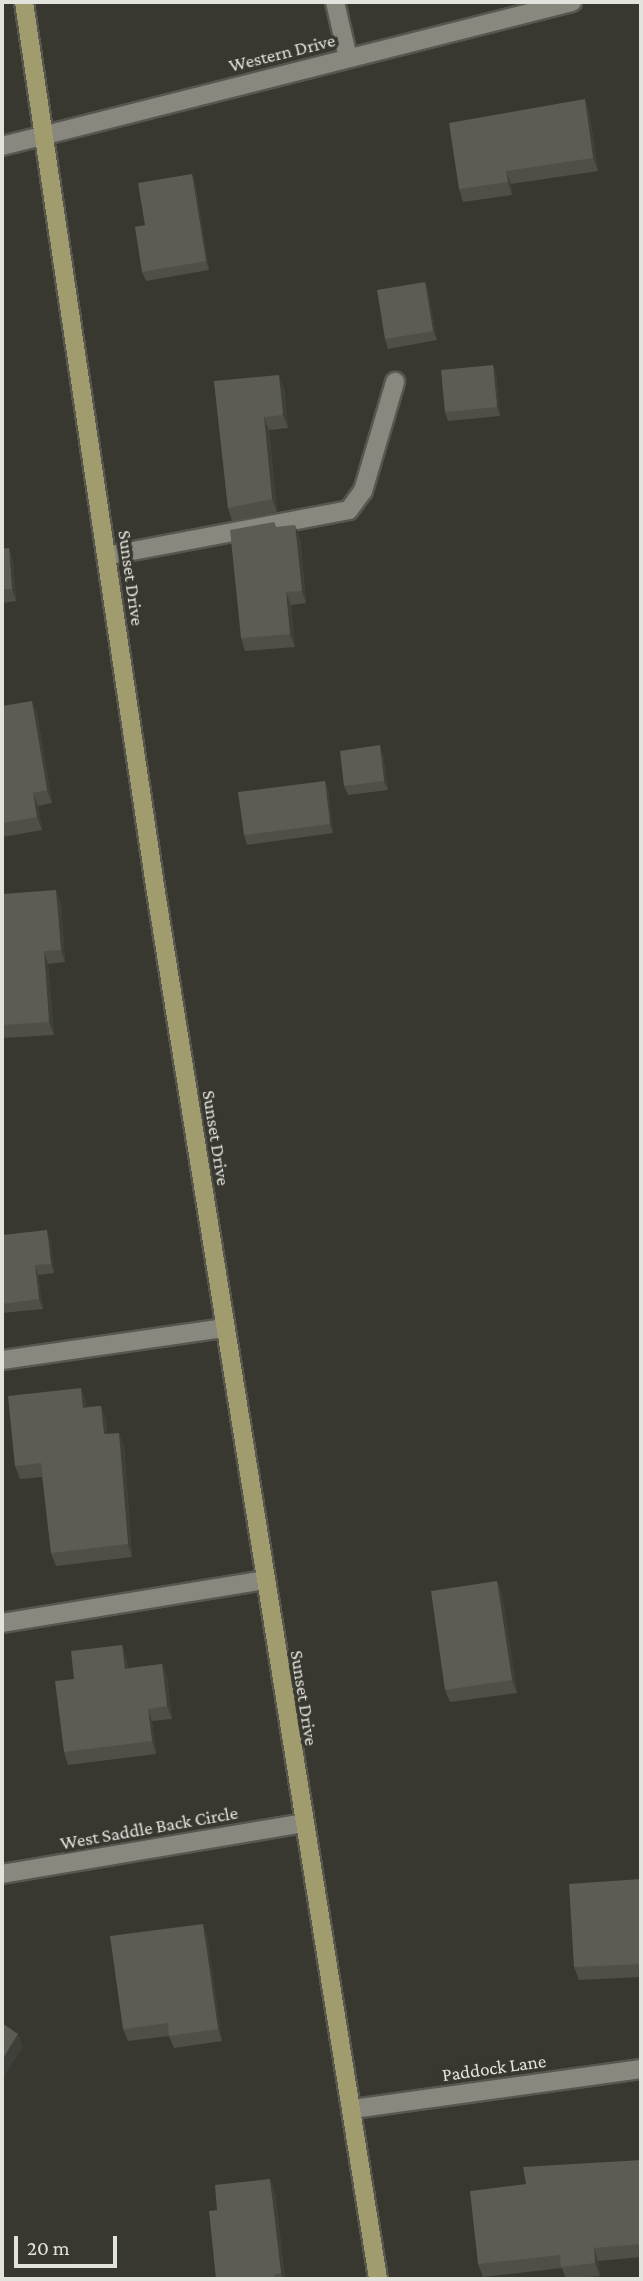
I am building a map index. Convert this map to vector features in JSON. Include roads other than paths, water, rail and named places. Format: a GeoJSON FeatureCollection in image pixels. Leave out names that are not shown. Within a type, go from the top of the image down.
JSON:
{"type":"FeatureCollection","features":[{"type":"Feature","properties":{"kind":"main road","name":"Sunset Drive"},"geometry":{"type":"LineString","coordinates":[[24,2],[106,556],[264,1580],[302,1823],[353,2109],[378,2279]]}},
{"type":"Feature","properties":{"kind":"street"},"geometry":{"type":"LineString","coordinates":[[335,2],[348,58]]}},
{"type":"Feature","properties":{"kind":"street","name":"Western Drive"},"geometry":{"type":"LineString","coordinates":[[2,146],[572,2]]}},
{"type":"Feature","properties":{"kind":"street"},"geometry":{"type":"LineString","coordinates":[[106,556],[349,510],[363,491],[395,382]]}},
{"type":"Feature","properties":{"kind":"street"},"geometry":{"type":"LineString","coordinates":[[2,1360],[225,1328]]}},
{"type":"Feature","properties":{"kind":"street"},"geometry":{"type":"LineString","coordinates":[[2,1623],[264,1580]]}},
{"type":"Feature","properties":{"kind":"street","name":"West Saddle Back Circle"},"geometry":{"type":"LineString","coordinates":[[2,1874],[302,1823]]}},
{"type":"Feature","properties":{"kind":"street","name":"Paddock Lane"},"geometry":{"type":"LineString","coordinates":[[353,2109],[641,2069]]}}]}
